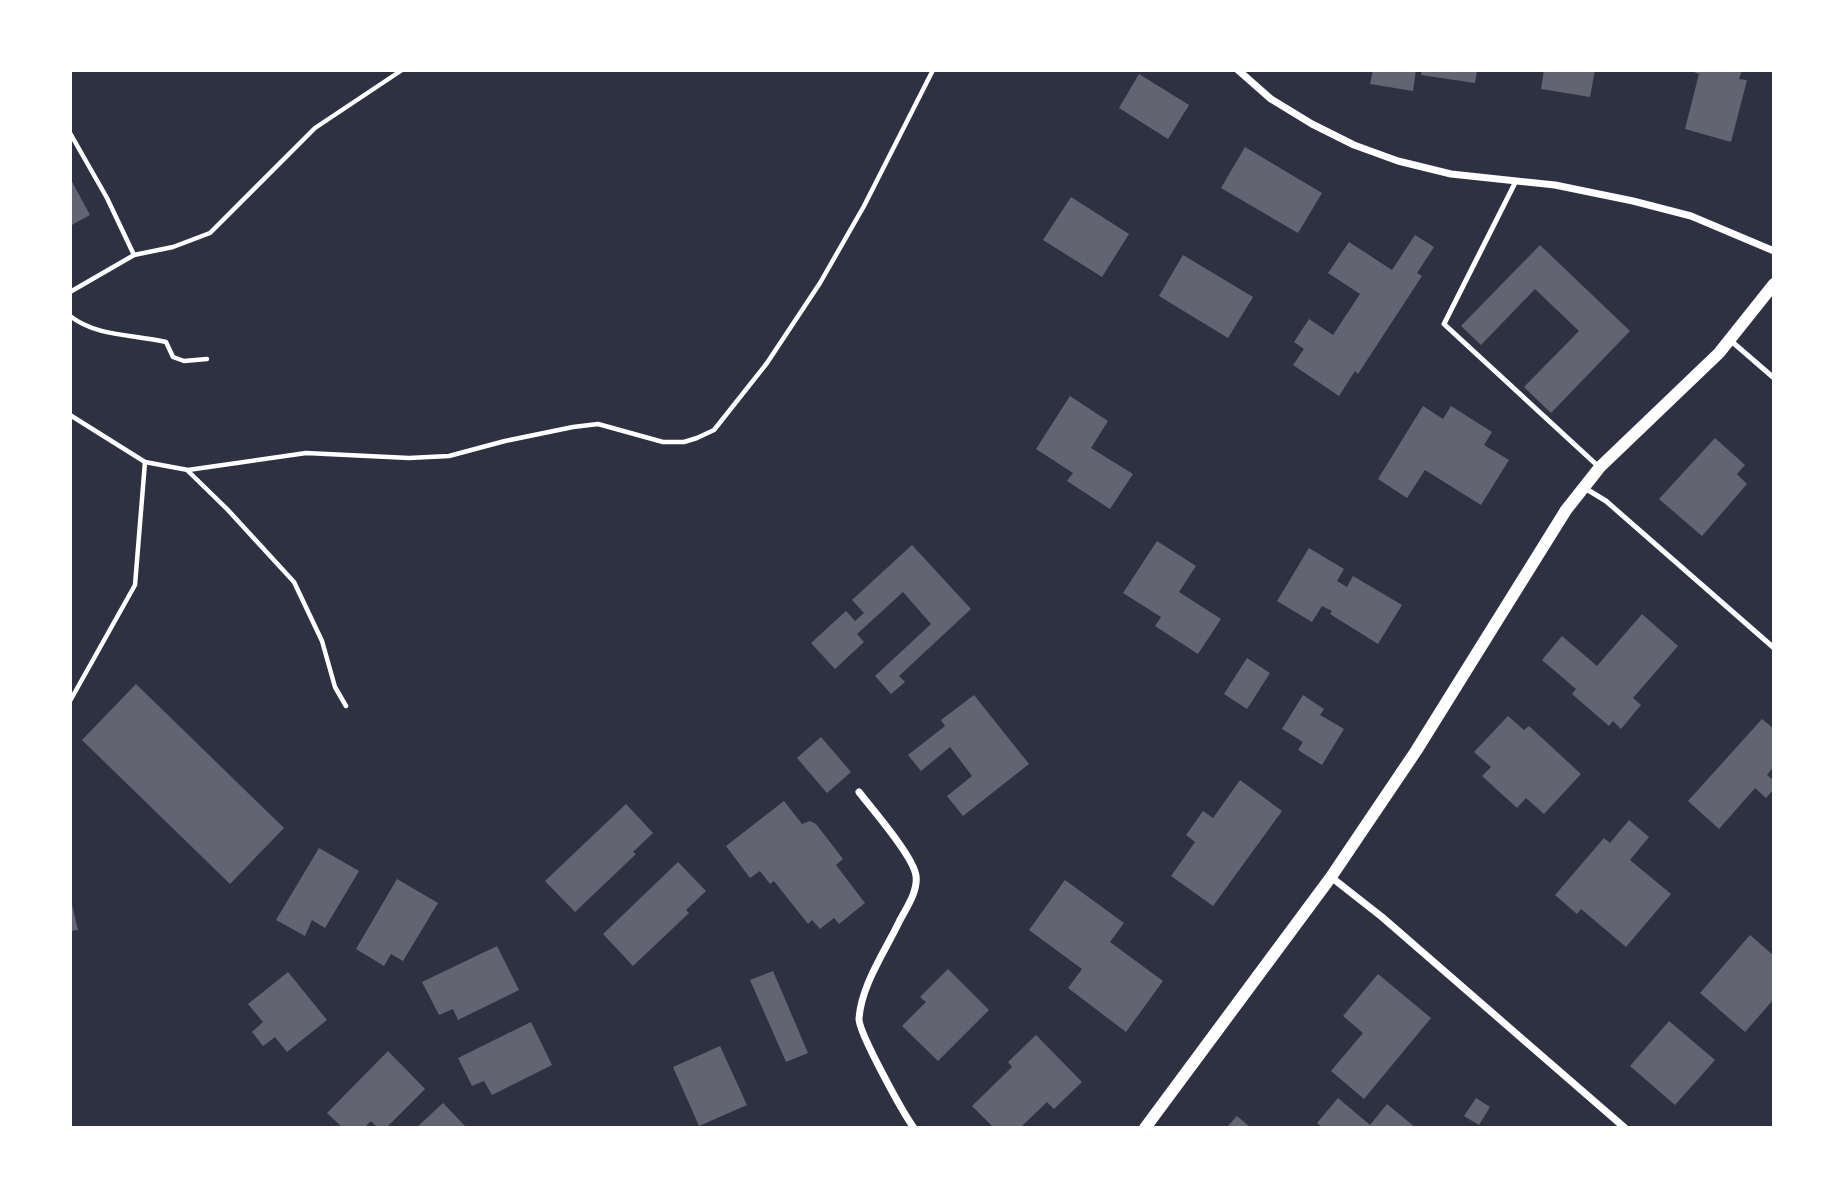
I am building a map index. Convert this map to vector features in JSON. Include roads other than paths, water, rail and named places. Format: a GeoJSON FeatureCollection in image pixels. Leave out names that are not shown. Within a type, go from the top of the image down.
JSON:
{"type":"FeatureCollection","features":[{"type":"Feature","properties":{"kind":"street"},"geometry":{"type":"LineString","coordinates":[[1238,70],[1271,99],[1312,124],[1354,145],[1398,161],[1451,174],[1555,185],[1633,201],[1679,213],[1774,251]]}},
{"type":"Feature","properties":{"kind":"street"},"geometry":{"type":"LineString","coordinates":[[1145,1128],[1331,877],[1416,751],[1566,510],[1600,467],[1730,340],[1774,284]]}},
{"type":"Feature","properties":{"kind":"street"},"geometry":{"type":"LineString","coordinates":[[859,792],[907,856],[916,875],[915,892],[869,983],[859,1022],[900,1108],[914,1128]]}},
{"type":"Feature","properties":{"kind":"street"},"geometry":{"type":"LineString","coordinates":[[1331,877],[1382,917],[1625,1128]]}},
{"type":"Feature","properties":{"kind":"lane"},"geometry":{"type":"LineString","coordinates":[[1516,181],[1444,324],[1600,467]]}},
{"type":"Feature","properties":{"kind":"lane"},"geometry":{"type":"LineString","coordinates":[[1730,340],[1774,378]]}},
{"type":"Feature","properties":{"kind":"lane"},"geometry":{"type":"LineString","coordinates":[[1584,487],[1606,501],[1774,648]]}}]}
